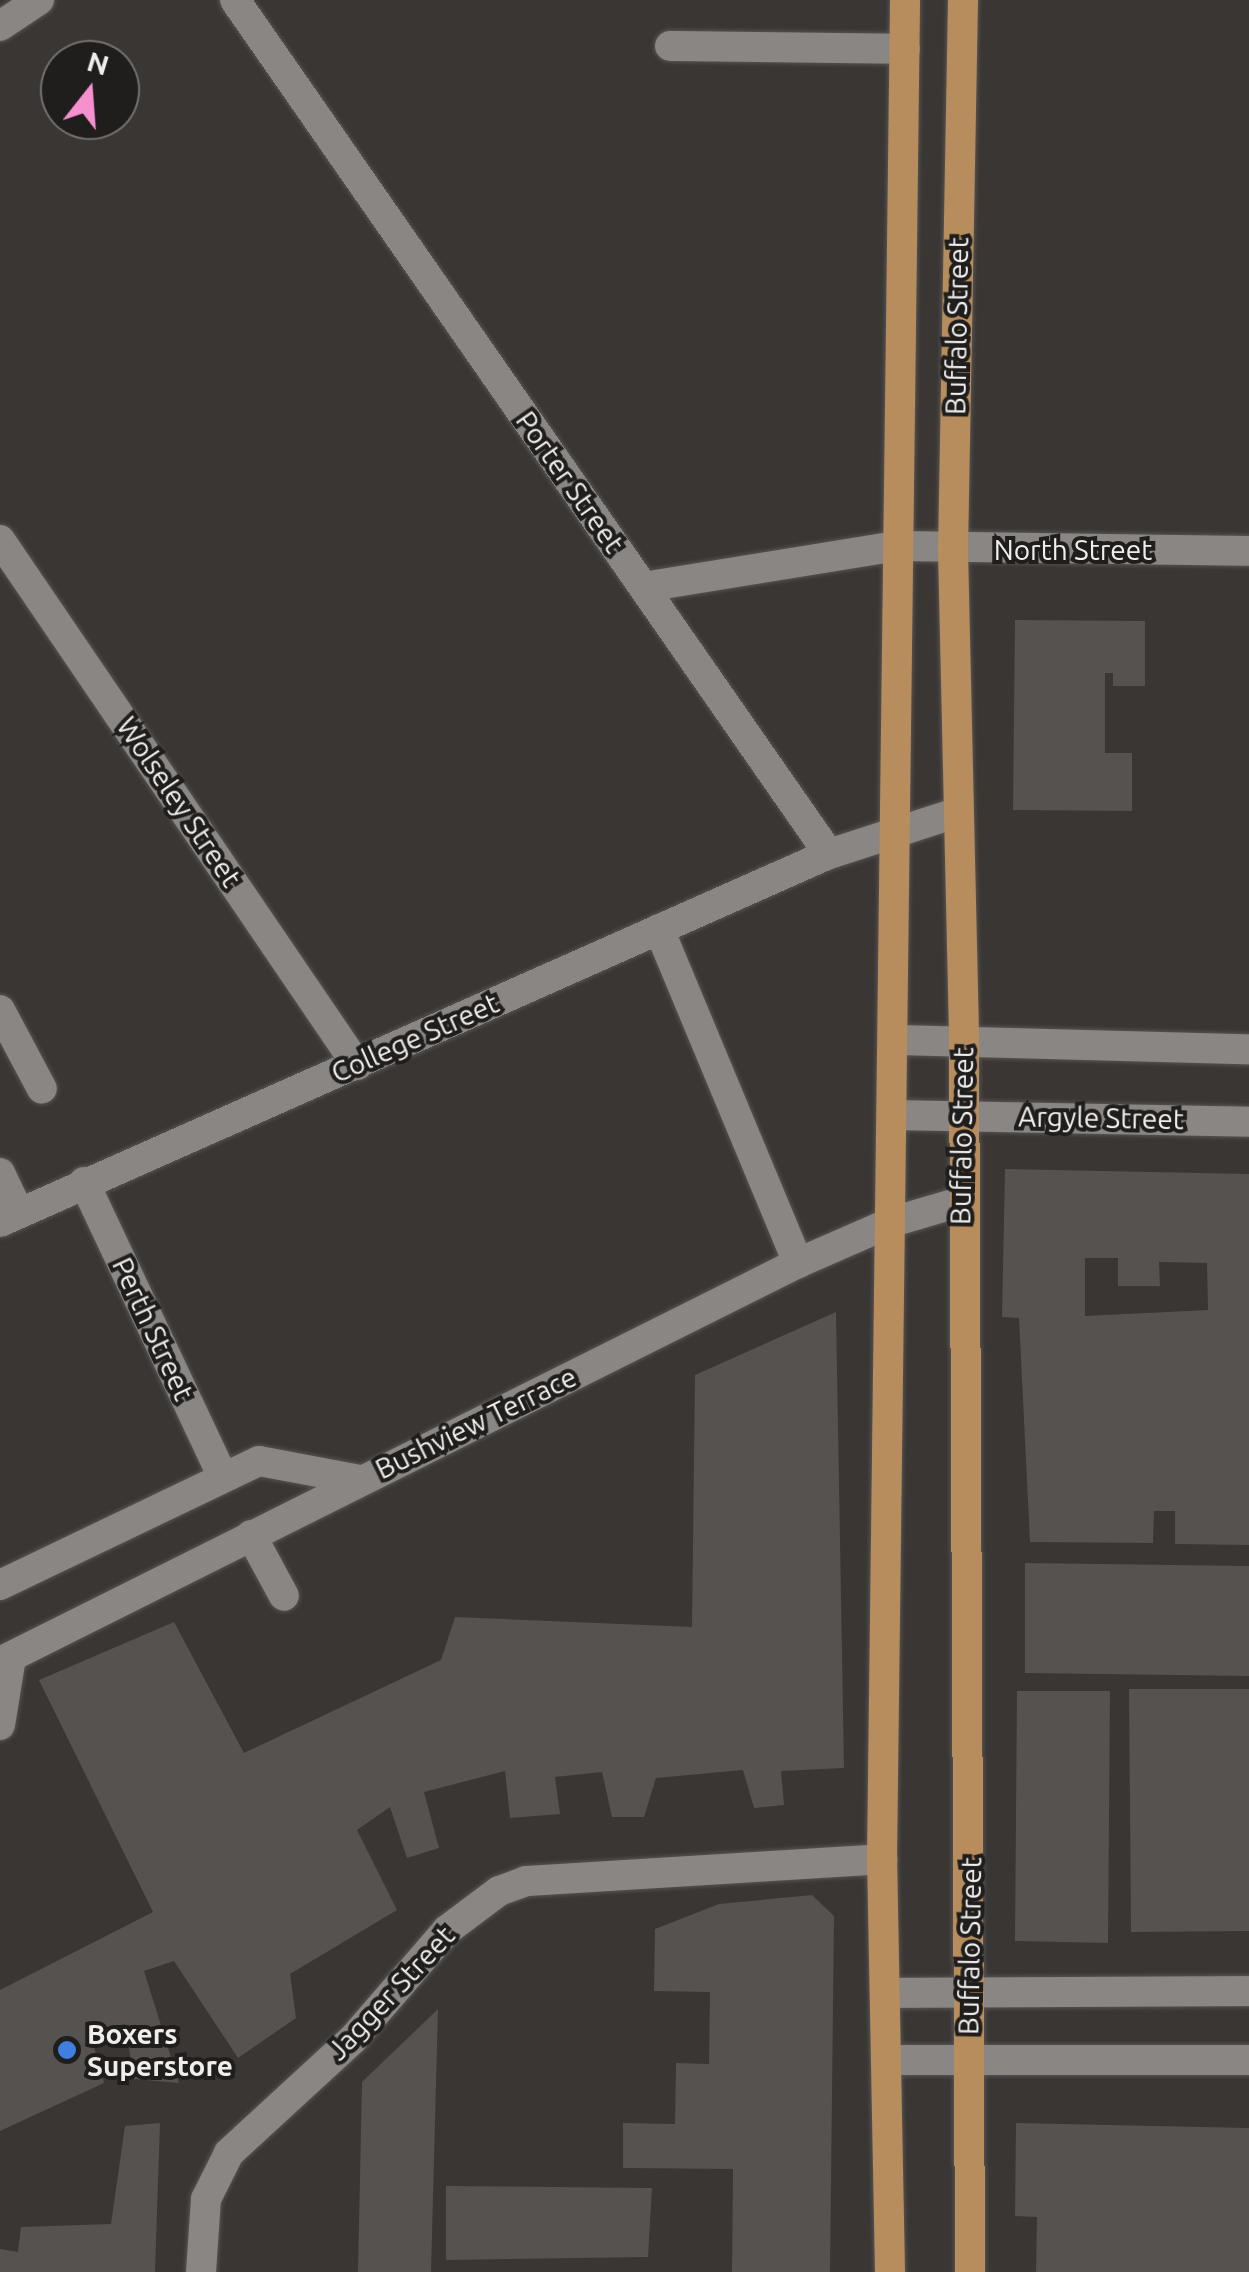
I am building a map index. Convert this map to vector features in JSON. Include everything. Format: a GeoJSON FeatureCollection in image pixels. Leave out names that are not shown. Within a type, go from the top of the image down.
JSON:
{"type":"FeatureCollection","features":[{"type":"Feature","properties":{"kind":"main road","name":"Buffalo Street"},"geometry":{"type":"LineString","coordinates":[[890,2272],[890,2060],[882,1859],[905,0]]}},
{"type":"Feature","properties":{"kind":"main road","name":"Buffalo Street"},"geometry":{"type":"LineString","coordinates":[[963,0],[953,549],[964,1039],[960,1202],[972,1990],[970,2272]]}},
{"type":"Feature","properties":{"kind":"street"},"geometry":{"type":"LineString","coordinates":[[0,26],[39,0]]}},
{"type":"Feature","properties":{"kind":"street","name":"Porter Street"},"geometry":{"type":"LineString","coordinates":[[235,0],[829,854]]}},
{"type":"Feature","properties":{"kind":"street"},"geometry":{"type":"LineString","coordinates":[[670,46],[905,49]]}},
{"type":"Feature","properties":{"kind":"street","name":"Wolseley Street"},"geometry":{"type":"LineString","coordinates":[[0,540],[357,1065]]}},
{"type":"Feature","properties":{"kind":"street","name":"North Street"},"geometry":{"type":"LineString","coordinates":[[644,588],[897,546],[1249,551]]}},
{"type":"Feature","properties":{"kind":"street"},"geometry":{"type":"LineString","coordinates":[[829,854],[893,828],[956,812]]}},
{"type":"Feature","properties":{"kind":"street","name":"College Street"},"geometry":{"type":"LineString","coordinates":[[10,1218],[829,854]]}},
{"type":"Feature","properties":{"kind":"street"},"geometry":{"type":"LineString","coordinates":[[658,930],[798,1263]]}},
{"type":"Feature","properties":{"kind":"street"},"geometry":{"type":"LineString","coordinates":[[3,1022],[42,1089]]}},
{"type":"Feature","properties":{"kind":"street"},"geometry":{"type":"LineString","coordinates":[[894,1040],[1249,1050]]}},
{"type":"Feature","properties":{"kind":"street","name":"Argyle Street"},"geometry":{"type":"LineString","coordinates":[[894,1115],[1249,1122]]}},
{"type":"Feature","properties":{"kind":"street"},"geometry":{"type":"LineString","coordinates":[[0,1173],[10,1218]]}},
{"type":"Feature","properties":{"kind":"street","name":"Perth Street"},"geometry":{"type":"LineString","coordinates":[[84,1182],[222,1475]]}},
{"type":"Feature","properties":{"kind":"street","name":"Bushview Terrace"},"geometry":{"type":"LineString","coordinates":[[6,1660],[798,1263],[892,1222],[960,1202]]}},
{"type":"Feature","properties":{"kind":"street"},"geometry":{"type":"LineString","coordinates":[[0,1585],[222,1475],[259,1461],[361,1480]]}},
{"type":"Feature","properties":{"kind":"street"},"geometry":{"type":"LineString","coordinates":[[251,1535],[284,1596]]}},
{"type":"Feature","properties":{"kind":"street"},"geometry":{"type":"LineString","coordinates":[[0,1725],[6,1660]]}},
{"type":"Feature","properties":{"kind":"street","name":"Jagger Street"},"geometry":{"type":"LineString","coordinates":[[202,2272],[206,2198],[229,2153],[354,2038],[447,1930],[499,1891],[526,1881],[882,1859]]}},
{"type":"Feature","properties":{"kind":"street"},"geometry":{"type":"LineString","coordinates":[[888,1993],[1249,1991]]}},
{"type":"Feature","properties":{"kind":"street"},"geometry":{"type":"LineString","coordinates":[[890,2060],[1249,2060]]}},
{"type":"Feature","properties":{"kind":"building"},"geometry":{"type":"Polygon","coordinates":[[[1015,620],[1145,621],[1145,686],[1113,686],[1113,673],[1105,673],[1105,753],[1132,753],[1132,811],[1013,810],[1015,620]]]}},
{"type":"Feature","properties":{"kind":"building"},"geometry":{"type":"Polygon","coordinates":[[[1005,1169],[1249,1174],[1249,1545],[1175,1544],[1175,1511],[1154,1511],[1153,1543],[1030,1542],[1019,1318],[1002,1317],[1005,1169]],[[1085,1258],[1085,1316],[1208,1310],[1207,1263],[1159,1262],[1160,1286],[1118,1286],[1118,1258],[1085,1258]]]}},
{"type":"Feature","properties":{"kind":"building"},"geometry":{"type":"Polygon","coordinates":[[[836,1312],[844,1768],[781,1771],[784,1805],[754,1808],[743,1770],[656,1778],[644,1817],[612,1817],[602,1772],[555,1777],[560,1814],[510,1818],[505,1771],[424,1792],[439,1848],[407,1858],[390,1807],[357,1830],[397,1910],[290,1974],[296,2018],[238,2058],[174,1961],[144,1971],[179,2083],[134,2079],[125,2024],[90,2033],[104,2083],[0,2131],[0,1990],[153,1912],[39,1680],[174,1622],[244,1753],[441,1660],[455,1617],[692,1627],[695,1375],[836,1312]]]}},
{"type":"Feature","properties":{"kind":"building"},"geometry":{"type":"Polygon","coordinates":[[[1025,1563],[1249,1566],[1249,1676],[1025,1673],[1025,1563]]]}},
{"type":"Feature","properties":{"kind":"building"},"geometry":{"type":"Polygon","coordinates":[[[1129,1689],[1249,1689],[1249,1931],[1131,1932],[1129,1689]]]}},
{"type":"Feature","properties":{"kind":"building"},"geometry":{"type":"Polygon","coordinates":[[[1017,1691],[1110,1691],[1108,1943],[1015,1941],[1017,1691]]]}},
{"type":"Feature","properties":{"kind":"building"},"geometry":{"type":"Polygon","coordinates":[[[812,1895],[834,1916],[830,2272],[732,2272],[733,2169],[623,2168],[623,2123],[675,2124],[676,2063],[709,2064],[710,1992],[654,1991],[655,1929],[719,1904],[812,1895]]]}},
{"type":"Feature","properties":{"kind":"building"},"geometry":{"type":"Polygon","coordinates":[[[438,2009],[431,2272],[358,2272],[362,2082],[438,2009]]]}},
{"type":"Feature","properties":{"kind":"building"},"geometry":{"type":"Polygon","coordinates":[[[160,2123],[155,2272],[0,2272],[0,2249],[18,2252],[21,2227],[111,2224],[125,2126],[160,2123]]]}},
{"type":"Feature","properties":{"kind":"building"},"geometry":{"type":"Polygon","coordinates":[[[1016,2123],[1249,2128],[1249,2272],[1036,2272],[1037,2217],[1015,2216],[1016,2123]]]}},
{"type":"Feature","properties":{"kind":"building"},"geometry":{"type":"Polygon","coordinates":[[[446,2186],[652,2188],[648,2257],[446,2260],[446,2186]]]}},
{"type":"Feature","properties":{"kind":"place","name":"Boxers Superstore"},"geometry":{"type":"Point","coordinates":[67,2050]}}]}
